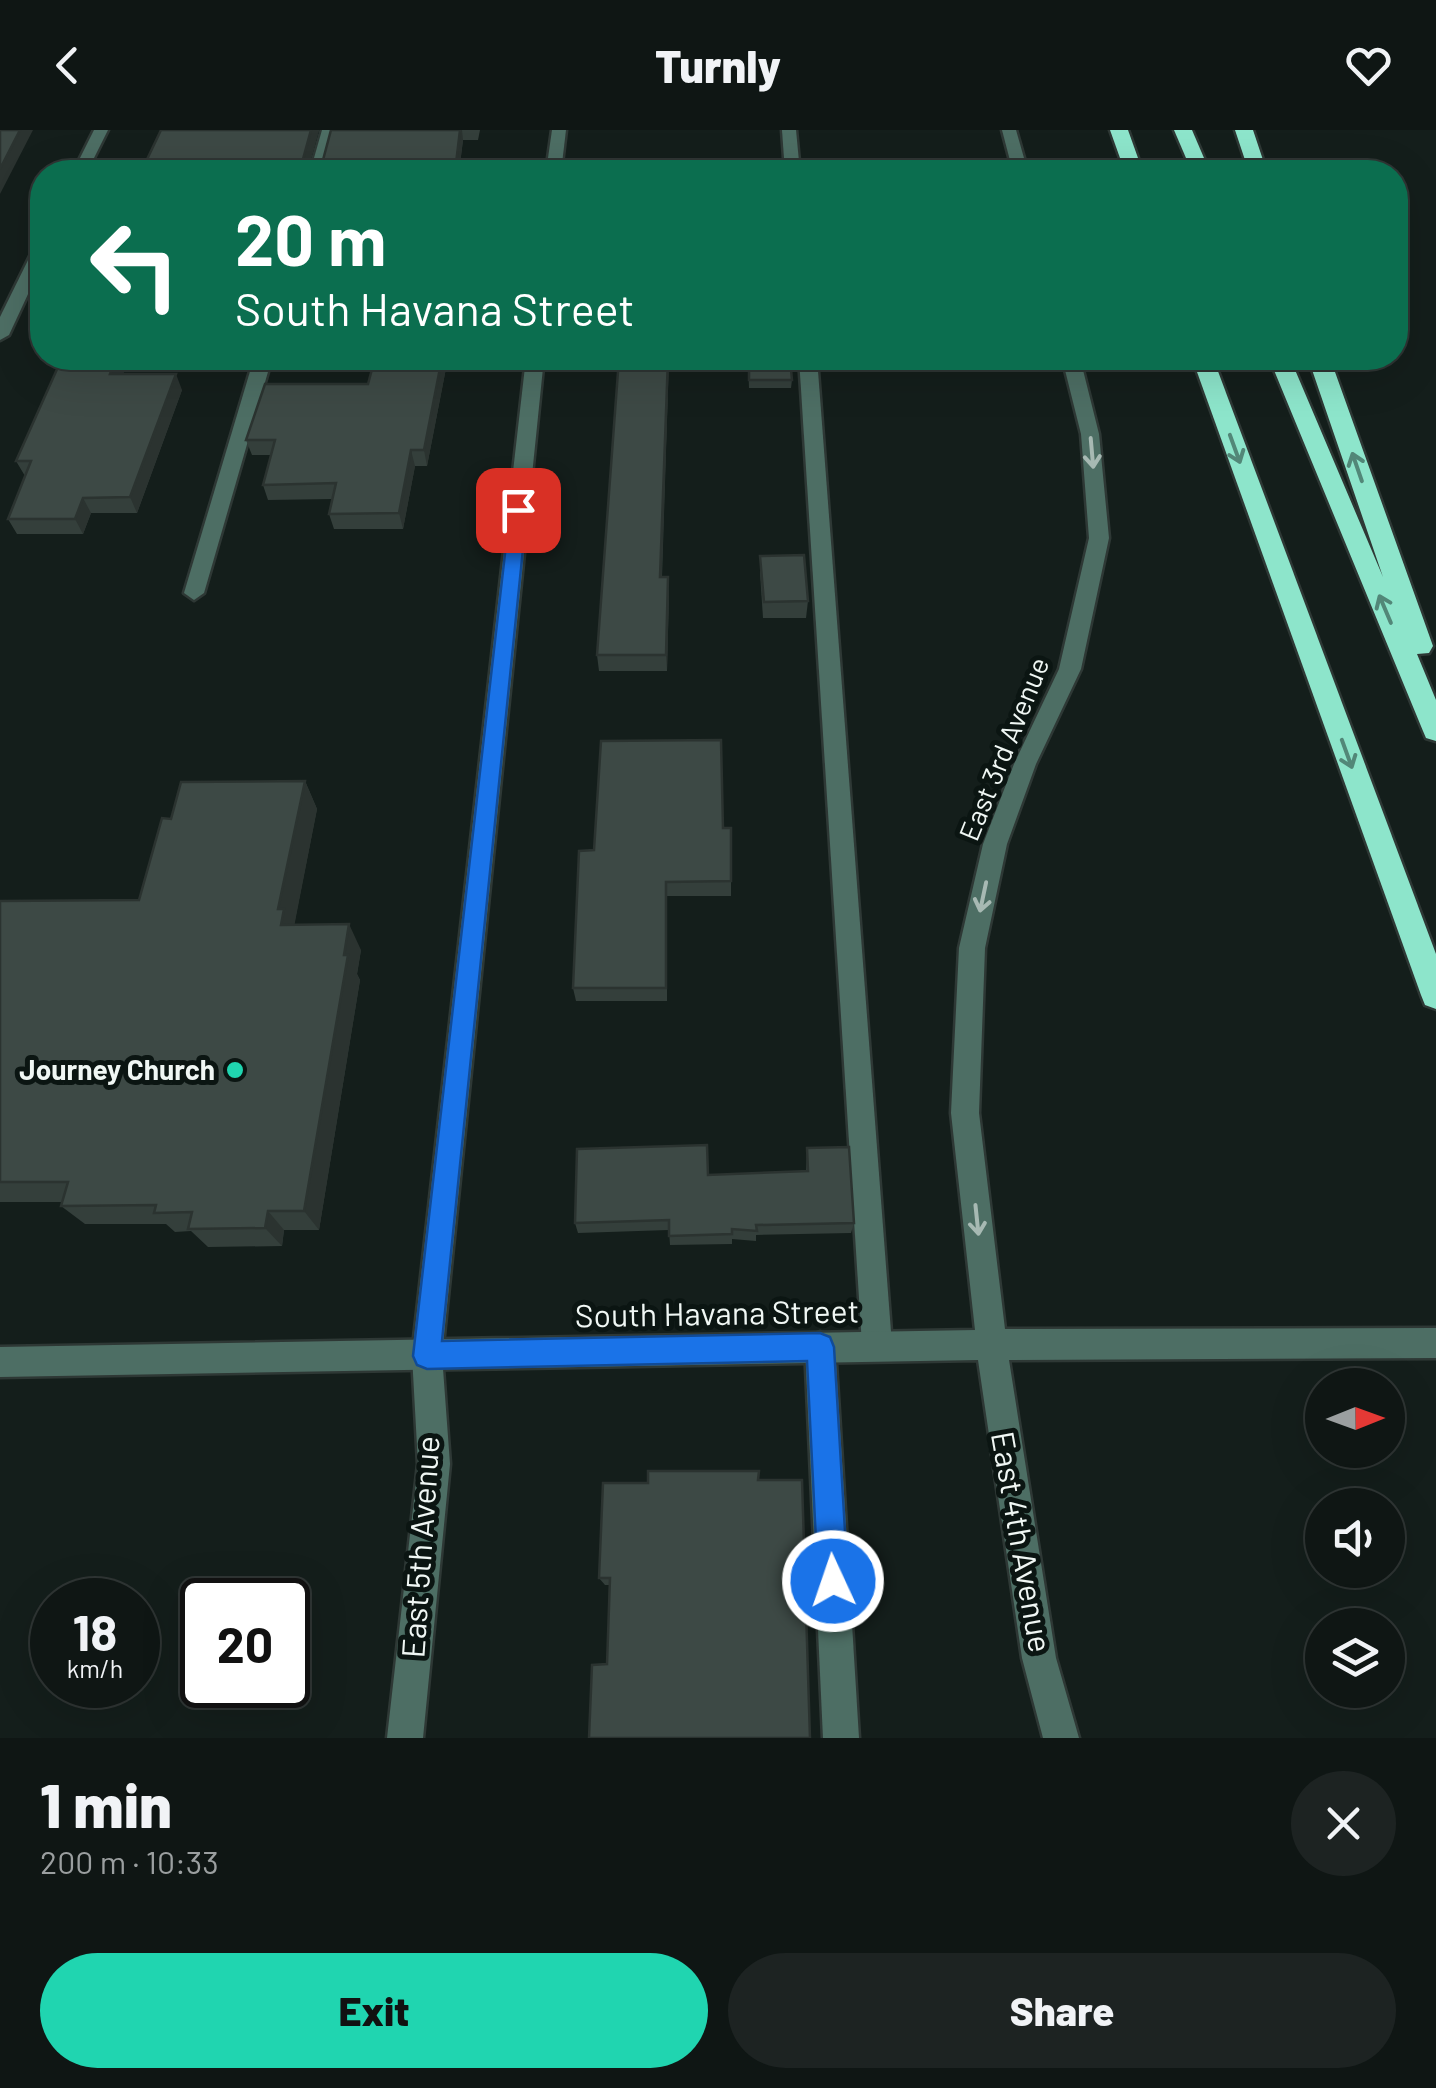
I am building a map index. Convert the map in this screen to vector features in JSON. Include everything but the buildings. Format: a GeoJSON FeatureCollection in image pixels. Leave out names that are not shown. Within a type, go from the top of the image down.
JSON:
{"type":"FeatureCollection","features":[{"type":"Feature","properties":{"kind":"highway"},"geometry":{"type":"LineString","coordinates":[[1119,130],[1130,160]]}},
{"type":"Feature","properties":{"kind":"highway"},"geometry":{"type":"LineString","coordinates":[[1183,130],[1196,160]]}},
{"type":"Feature","properties":{"kind":"highway"},"geometry":{"type":"LineString","coordinates":[[1244,130],[1254,160]]}},
{"type":"Feature","properties":{"kind":"highway"},"geometry":{"type":"LineString","coordinates":[[1206,370],[1436,995]]}},
{"type":"Feature","properties":{"kind":"highway"},"geometry":{"type":"LineString","coordinates":[[1284,370],[1436,731]]}},
{"type":"Feature","properties":{"kind":"highway"},"geometry":{"type":"LineString","coordinates":[[1323,370],[1436,691]]}},
{"type":"Feature","properties":{"kind":"street"},"geometry":{"type":"LineString","coordinates":[[86,160],[101,130]]}},
{"type":"Feature","properties":{"kind":"street"},"geometry":{"type":"LineString","coordinates":[[320,160],[329,130]]}},
{"type":"Feature","properties":{"kind":"street"},"geometry":{"type":"LineString","coordinates":[[555,160],[558,130]]}},
{"type":"Feature","properties":{"kind":"street"},"geometry":{"type":"LineString","coordinates":[[789,130],[791,160]]}},
{"type":"Feature","properties":{"kind":"street"},"geometry":{"type":"LineString","coordinates":[[1009,130],[1018,160]]}},
{"type":"Feature","properties":{"kind":"street"},"geometry":{"type":"LineString","coordinates":[[0,335],[8,303],[30,267]]}},
{"type":"Feature","properties":{"kind":"street"},"geometry":{"type":"LineString","coordinates":[[194,593],[259,370]]}},
{"type":"Feature","properties":{"kind":"street"},"geometry":{"type":"LineString","coordinates":[[427,1356],[534,370]]}},
{"type":"Feature","properties":{"kind":"street"},"geometry":{"type":"LineString","coordinates":[[809,370],[876,1345]]}},
{"type":"Feature","properties":{"kind":"street","name":"East 3rd Avenue"},"geometry":{"type":"LineString","coordinates":[[990,1344],[965,1113],[972,948],[995,844],[1025,764],[1070,669],[1100,538],[1090,434],[1074,370]]}},
{"type":"Feature","properties":{"kind":"street","name":"South Havana Street"},"geometry":{"type":"LineString","coordinates":[[0,1362],[876,1345],[1436,1343]]}},
{"type":"Feature","properties":{"kind":"street","name":"East 4th Avenue"},"geometry":{"type":"LineString","coordinates":[[990,1344],[1039,1658],[1061,1738]]}},
{"type":"Feature","properties":{"kind":"street"},"geometry":{"type":"LineString","coordinates":[[820,1347],[841,1738]]}},
{"type":"Feature","properties":{"kind":"street","name":"East 5th Avenue"},"geometry":{"type":"LineString","coordinates":[[405,1738],[434,1464],[427,1356]]}},
{"type":"Feature","properties":{"kind":"place","name":"Journey Church"},"geometry":{"type":"Point","coordinates":[235,1070]}},
{"type":"Feature","properties":{"kind":"route"},"geometry":{"type":"LineString","coordinates":[[518,510],[427,1356],[820,1347],[833,1581]]}}]}
